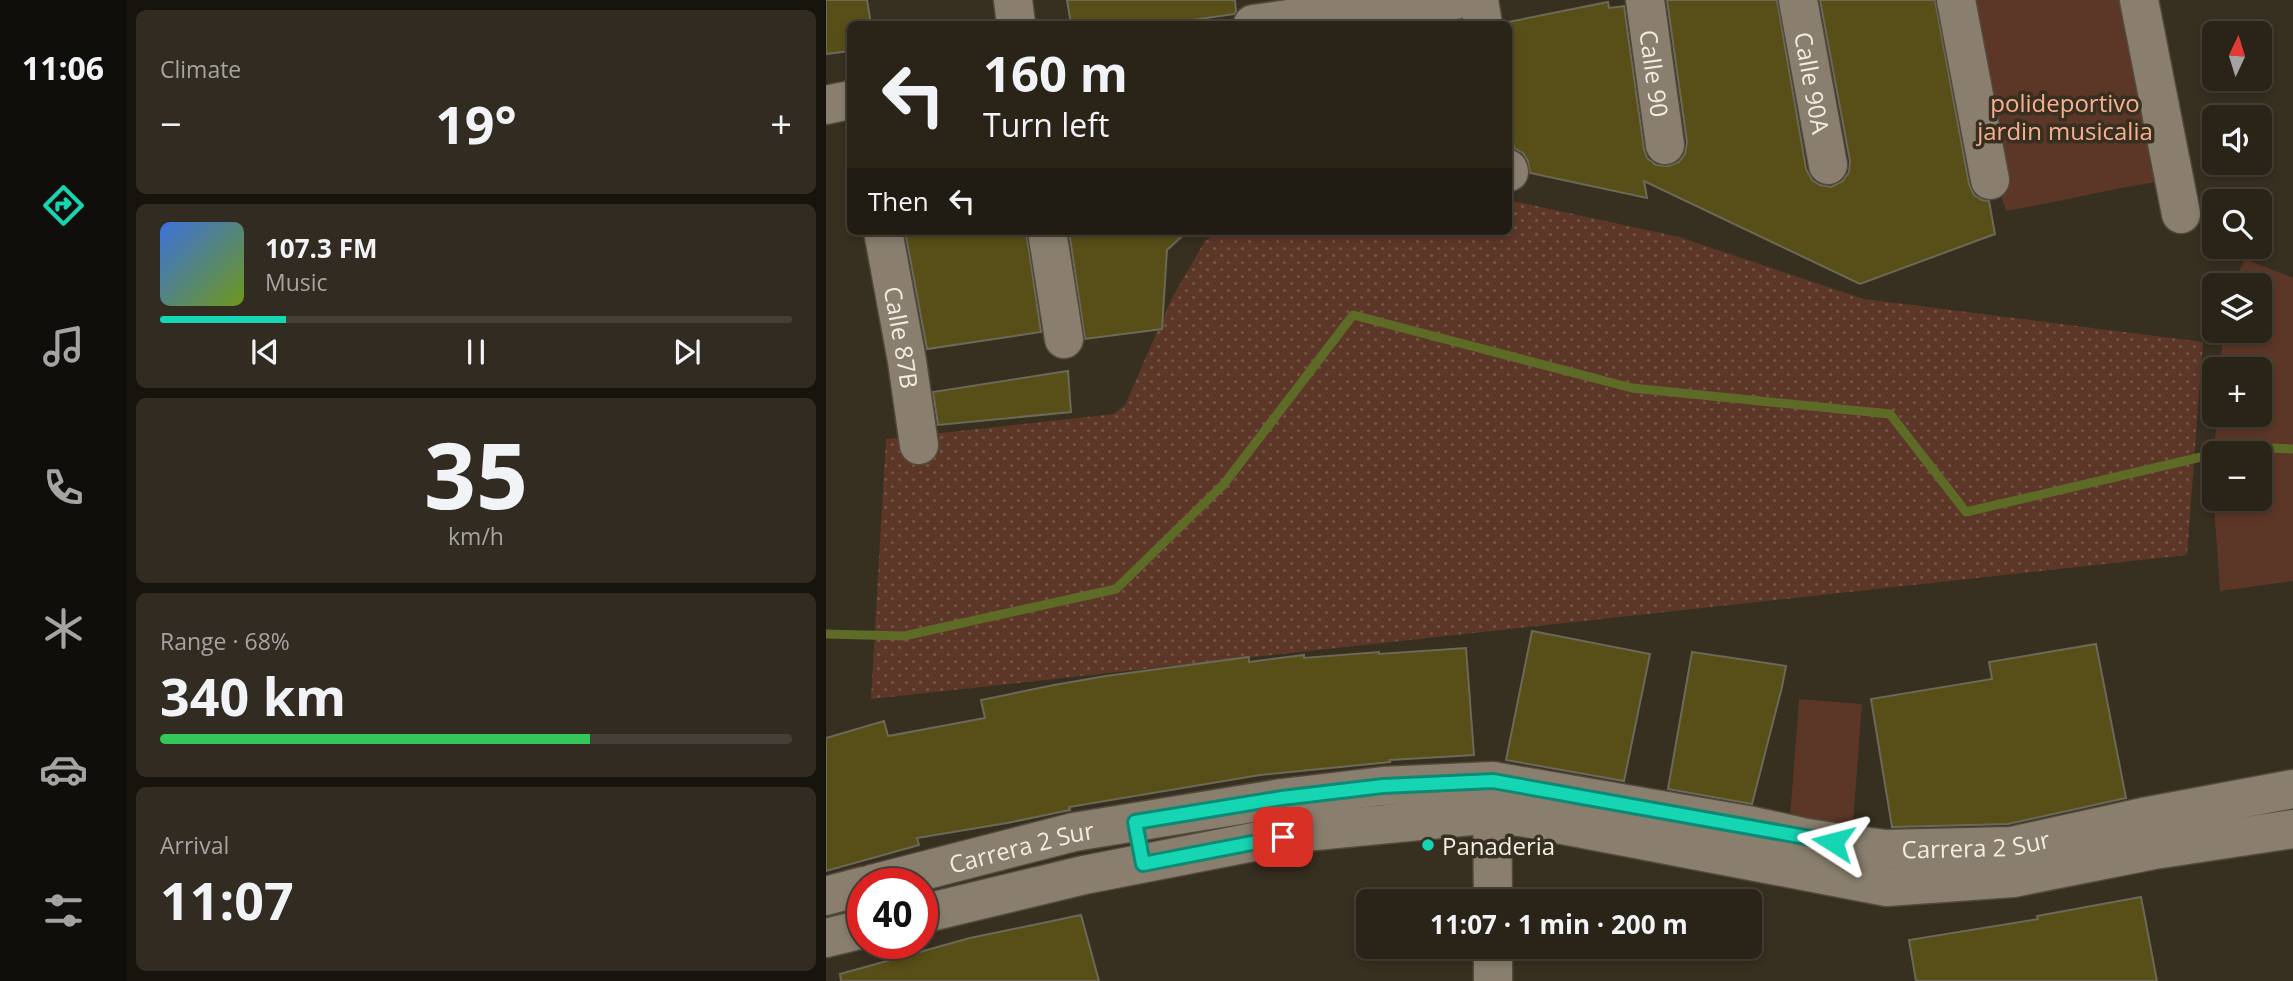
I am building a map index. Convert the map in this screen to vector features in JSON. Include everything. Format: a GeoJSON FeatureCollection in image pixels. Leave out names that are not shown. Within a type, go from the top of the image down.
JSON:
{"type":"FeatureCollection","features":[{"type":"Feature","properties":{"kind":"street"},"geometry":{"type":"LineString","coordinates":[[1013,0],[1016,21]]}},
{"type":"Feature","properties":{"kind":"street"},"geometry":{"type":"LineString","coordinates":[[1296,21],[1455,0]]}},
{"type":"Feature","properties":{"kind":"street"},"geometry":{"type":"LineString","coordinates":[[1479,0],[1482,21]]}},
{"type":"Feature","properties":{"kind":"street","name":"Calle 90"},"geometry":{"type":"LineString","coordinates":[[1645,0],[1665,145]]}},
{"type":"Feature","properties":{"kind":"street","name":"Calle 90A"},"geometry":{"type":"LineString","coordinates":[[1798,0],[1828,165]]}},
{"type":"Feature","properties":{"kind":"street"},"geometry":{"type":"LineString","coordinates":[[1956,0],[1990,180]]}},
{"type":"Feature","properties":{"kind":"street"},"geometry":{"type":"LineString","coordinates":[[2139,0],[2181,214]]}},
{"type":"Feature","properties":{"kind":"street"},"geometry":{"type":"LineString","coordinates":[[826,105],[847,101]]}},
{"type":"Feature","properties":{"kind":"street","name":"Calle 87B"},"geometry":{"type":"LineString","coordinates":[[884,235],[919,445]]}},
{"type":"Feature","properties":{"kind":"street"},"geometry":{"type":"LineString","coordinates":[[1048,235],[1064,339]]}},
{"type":"Feature","properties":{"kind":"street","name":"Carrera 2 Sur"},"geometry":{"type":"LineString","coordinates":[[934,868],[1073,832],[1282,798],[1383,786],[1492,798],[1526,818],[1887,887],[2013,878],[2097,844],[2293,789]]}},
{"type":"Feature","properties":{"kind":"street"},"geometry":{"type":"LineString","coordinates":[[1492,798],[1493,889]]}},
{"type":"Feature","properties":{"kind":"street","name":"Carrera 2 Sur"},"geometry":{"type":"LineString","coordinates":[[938,910],[1084,875],[1492,798]]}},
{"type":"Feature","properties":{"kind":"street"},"geometry":{"type":"LineString","coordinates":[[1135,822],[1143,864]]}},
{"type":"Feature","properties":{"kind":"street","name":"Carrera 2 Sur"},"geometry":{"type":"LineString","coordinates":[[2097,844],[2154,850],[2293,829]]}},
{"type":"Feature","properties":{"kind":"street"},"geometry":{"type":"LineString","coordinates":[[826,896],[847,890]]}},
{"type":"Feature","properties":{"kind":"street"},"geometry":{"type":"LineString","coordinates":[[826,938],[847,933]]}},
{"type":"Feature","properties":{"kind":"street"},"geometry":{"type":"LineString","coordinates":[[1493,959],[1493,981]]}},
{"type":"Feature","properties":{"kind":"green space","name":"polideportivo jardin musicalia"},"geometry":{"type":"Polygon","coordinates":[[[1964,0],[2122,0],[2162,181],[2006,211],[1964,0]]]}},
{"type":"Feature","properties":{"kind":"green space"},"geometry":{"type":"Polygon","coordinates":[[[1512,201],[1679,237],[1864,299],[2202,342],[2187,555],[871,699],[886,439],[1114,414],[1125,405],[1173,296],[1205,241],[1213,235],[1512,235],[1512,201]]]}},
{"type":"Feature","properties":{"kind":"green space"},"geometry":{"type":"Polygon","coordinates":[[[2245,259],[2293,278],[2293,581],[2220,591],[2214,511],[2272,511],[2272,441],[2215,441],[2216,427],[2272,427],[2272,357],[2221,357],[2222,343],[2272,343],[2272,273],[2239,273],[2245,259]]]}},
{"type":"Feature","properties":{"kind":"green space"},"geometry":{"type":"Polygon","coordinates":[[[1799,699],[1862,704],[1853,823],[1790,818],[1799,699]]]}},
{"type":"Feature","properties":{"kind":"building"},"geometry":{"type":"Polygon","coordinates":[[[826,0],[867,0],[870,21],[847,21],[847,51],[826,54],[826,0]]]}},
{"type":"Feature","properties":{"kind":"building"},"geometry":{"type":"Polygon","coordinates":[[[1067,0],[1235,0],[1234,14],[1186,21],[1070,21],[1067,0]]]}},
{"type":"Feature","properties":{"kind":"building"},"geometry":{"type":"Polygon","coordinates":[[[1667,0],[1777,0],[1806,169],[1812,180],[1831,187],[1843,181],[1849,172],[1850,161],[1820,0],[1935,0],[1969,184],[1974,195],[1989,201],[1995,234],[1860,284],[1644,181],[1647,198],[1530,173],[1523,153],[1514,148],[1512,133],[1512,21],[1608,2],[1609,8],[1624,6],[1647,158],[1656,165],[1669,166],[1679,162],[1685,154],[1687,142],[1667,0]]]}},
{"type":"Feature","properties":{"kind":"building"},"geometry":{"type":"Polygon","coordinates":[[[906,235],[1027,235],[1041,332],[927,349],[906,235]]]}},
{"type":"Feature","properties":{"kind":"building"},"geometry":{"type":"Polygon","coordinates":[[[1070,235],[1184,235],[1167,250],[1162,329],[1085,339],[1070,235]]]}},
{"type":"Feature","properties":{"kind":"building"},"geometry":{"type":"Polygon","coordinates":[[[1068,371],[1071,412],[938,425],[933,392],[1068,371]]]}},
{"type":"Feature","properties":{"kind":"building"},"geometry":{"type":"Polygon","coordinates":[[[1532,631],[1650,654],[1624,781],[1506,760],[1532,631]]]}},
{"type":"Feature","properties":{"kind":"building"},"geometry":{"type":"Polygon","coordinates":[[[2096,644],[2126,798],[2008,824],[1892,827],[1871,699],[1992,679],[1989,662],[2096,644]]]}},
{"type":"Feature","properties":{"kind":"building"},"geometry":{"type":"Polygon","coordinates":[[[1466,648],[1474,755],[1390,760],[1260,775],[1069,807],[1070,810],[1007,823],[917,838],[919,845],[826,871],[826,738],[884,721],[888,736],[985,718],[981,700],[1106,676],[1249,657],[1249,662],[1304,655],[1304,658],[1466,648]]]}},
{"type":"Feature","properties":{"kind":"building"},"geometry":{"type":"Polygon","coordinates":[[[1692,652],[1786,666],[1752,804],[1668,789],[1692,652]]]}},
{"type":"Feature","properties":{"kind":"building"},"geometry":{"type":"Polygon","coordinates":[[[2141,897],[2157,981],[1916,981],[1909,940],[2038,919],[2037,916],[2141,897]]]}},
{"type":"Feature","properties":{"kind":"building"},"geometry":{"type":"Polygon","coordinates":[[[1081,915],[1099,981],[841,981],[840,974],[894,959],[938,959],[938,947],[1081,915]]]}},
{"type":"Feature","properties":{"kind":"waterway"},"geometry":{"type":"LineString","coordinates":[[826,634],[904,636],[1116,589],[1224,484],[1353,315],[1632,388],[1890,414],[1966,512],[2202,457]]}},
{"type":"Feature","properties":{"kind":"waterway"},"geometry":{"type":"LineString","coordinates":[[2272,448],[2293,449]]}},
{"type":"Feature","properties":{"kind":"place","name":"Panaderia"},"geometry":{"type":"Point","coordinates":[1428,845]}},
{"type":"Feature","properties":{"kind":"route"},"geometry":{"type":"LineString","coordinates":[[1283,837],[1143,864],[1135,822],[1282,798],[1383,786],[1493,781],[1833,842]]}}]}
